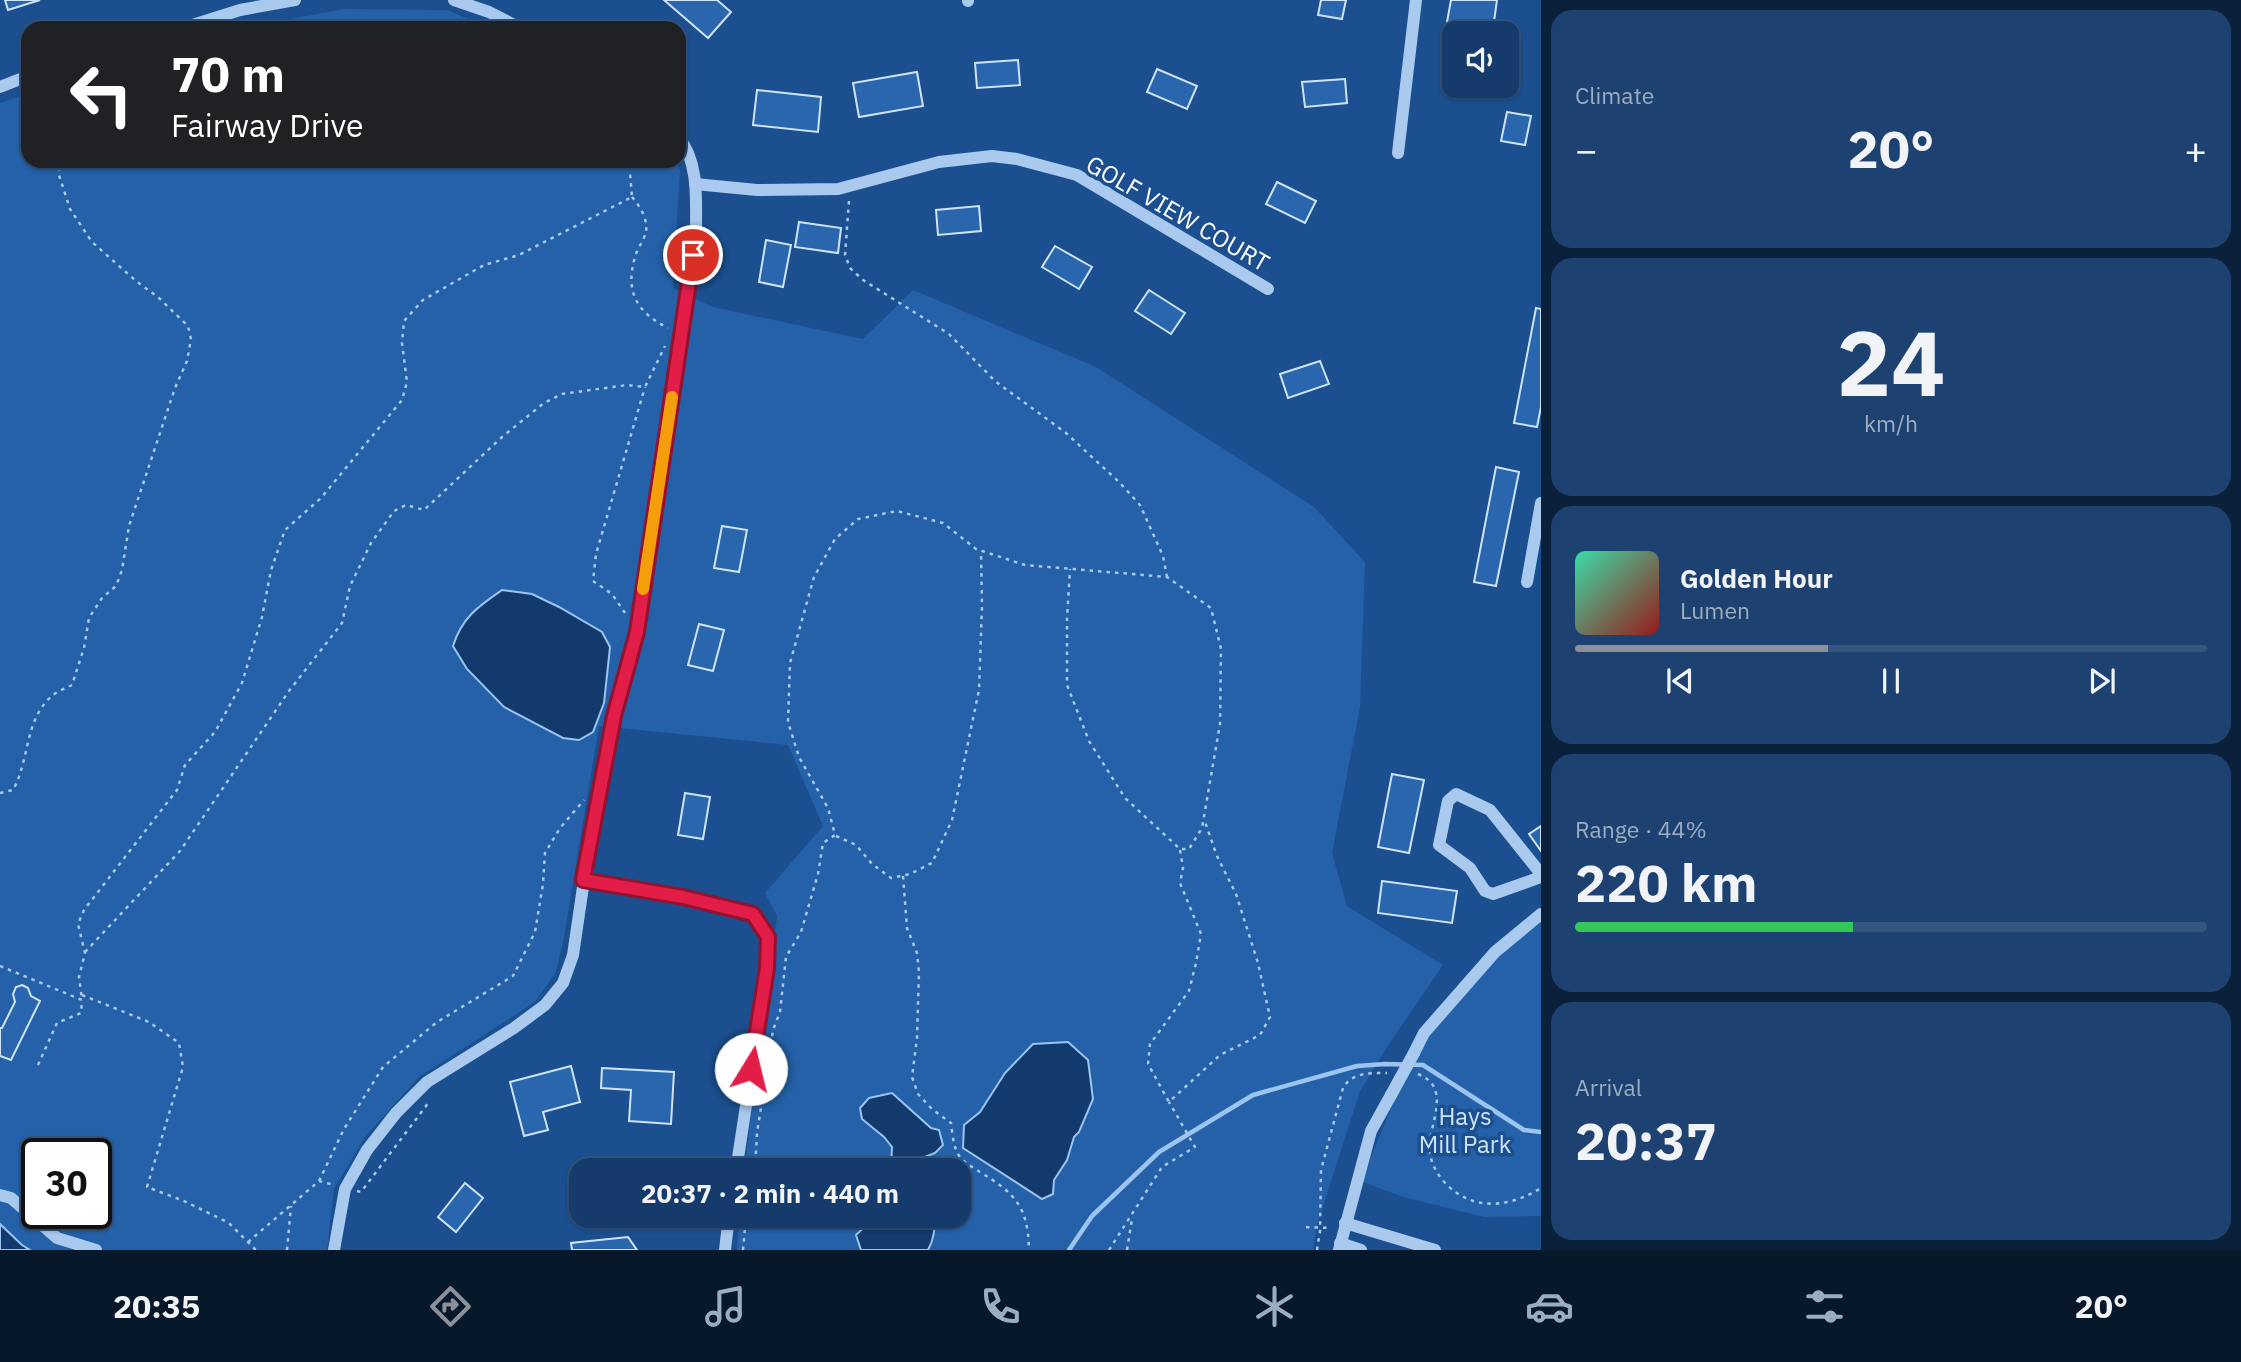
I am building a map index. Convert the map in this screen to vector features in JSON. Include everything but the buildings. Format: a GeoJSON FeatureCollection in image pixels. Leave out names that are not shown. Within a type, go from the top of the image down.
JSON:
{"type":"FeatureCollection","features":[{"type":"Feature","properties":{"kind":"street"},"geometry":{"type":"LineString","coordinates":[[200,21],[239,5],[295,0]]}},
{"type":"Feature","properties":{"kind":"street"},"geometry":{"type":"LineString","coordinates":[[454,0],[506,21]]}},
{"type":"Feature","properties":{"kind":"street"},"geometry":{"type":"LineString","coordinates":[[1398,153],[1416,0]]}},
{"type":"Feature","properties":{"kind":"street"},"geometry":{"type":"LineString","coordinates":[[0,87],[21,79]]}},
{"type":"Feature","properties":{"kind":"street"},"geometry":{"type":"LineString","coordinates":[[334,1250],[345,1189],[367,1150],[396,1114],[427,1082],[514,1028],[545,1005],[563,983],[573,955],[583,880],[614,716],[637,632],[677,333],[696,230],[695,184],[686,146]]}},
{"type":"Feature","properties":{"kind":"street","name":"GOLF VIEW COURT"},"geometry":{"type":"LineString","coordinates":[[695,184],[757,190],[838,189],[902,170],[963,158],[992,156],[1017,159],[1077,175],[1268,289]]}},
{"type":"Feature","properties":{"kind":"street"},"geometry":{"type":"LineString","coordinates":[[1527,582],[1541,503]]}},
{"type":"Feature","properties":{"kind":"street"},"geometry":{"type":"LineString","coordinates":[[1455,794],[1490,810],[1541,875],[1493,894],[1485,891],[1470,868],[1439,845],[1448,801],[1455,794]]}},
{"type":"Feature","properties":{"kind":"street"},"geometry":{"type":"LineString","coordinates":[[583,880],[683,897],[753,914],[768,937],[767,968],[738,1158]]}},
{"type":"Feature","properties":{"kind":"street"},"geometry":{"type":"LineString","coordinates":[[1361,1250],[1339,1247],[1371,1131],[1424,1033],[1494,952],[1541,914]]}},
{"type":"Feature","properties":{"kind":"street"},"geometry":{"type":"LineString","coordinates":[[0,1195],[10,1198],[57,1238],[96,1250]]}},
{"type":"Feature","properties":{"kind":"street"},"geometry":{"type":"LineString","coordinates":[[1344,1226],[1435,1250]]}},
{"type":"Feature","properties":{"kind":"street"},"geometry":{"type":"LineString","coordinates":[[725,1250],[728,1228]]}},
{"type":"Feature","properties":{"kind":"path"},"geometry":{"type":"LineString","coordinates":[[0,793],[13,790],[19,778],[34,720],[53,695],[72,685],[84,648],[89,618],[102,598],[117,586],[130,526],[175,388],[187,362],[191,339],[188,326],[92,242],[70,209],[59,168]]}},
{"type":"Feature","properties":{"kind":"path"},"geometry":{"type":"LineString","coordinates":[[630,168],[632,197],[642,209],[646,232],[635,255],[629,283],[638,305],[654,321],[677,333],[645,387],[596,554],[593,581],[612,594],[637,632]]}},
{"type":"Feature","properties":{"kind":"path"},"geometry":{"type":"LineString","coordinates":[[850,185],[845,255],[850,268],[863,280],[949,334],[995,381],[1066,433],[1118,482],[1140,505],[1163,556],[1167,576]]}},
{"type":"Feature","properties":{"kind":"path"},"geometry":{"type":"LineString","coordinates":[[38,1065],[57,1023],[81,1013],[79,977],[85,953],[78,924],[84,911],[177,790],[185,765],[215,732],[242,683],[262,617],[271,570],[285,530],[321,498],[402,400],[407,382],[402,343],[404,321],[423,300],[484,265],[519,255],[632,197]]}},
{"type":"Feature","properties":{"kind":"path"},"geometry":{"type":"LineString","coordinates":[[85,953],[180,851],[289,691],[342,623],[350,586],[371,543],[394,511],[406,505],[424,510],[502,438],[544,403],[562,394],[627,385],[645,387]]}},
{"type":"Feature","properties":{"kind":"path"},"geometry":{"type":"LineString","coordinates":[[835,835],[828,808],[799,757],[788,722],[790,663],[814,577],[835,539],[858,519],[897,511],[943,523],[976,549],[1025,565],[1167,576],[1211,608],[1221,649],[1220,724],[1202,828],[1189,849],[1180,849]]}},
{"type":"Feature","properties":{"kind":"path"},"geometry":{"type":"LineString","coordinates":[[835,835],[856,845],[872,864],[891,878],[903,876],[932,863],[952,820],[979,690],[981,551]]}},
{"type":"Feature","properties":{"kind":"path"},"geometry":{"type":"LineString","coordinates":[[1070,569],[1067,684],[1089,741],[1125,798],[1180,849],[1180,883],[1200,934],[1189,991],[1150,1044],[1148,1064],[1195,1147],[1162,1167],[1109,1250]]}},
{"type":"Feature","properties":{"kind":"path"},"geometry":{"type":"LineString","coordinates":[[319,1181],[344,1129],[383,1067],[437,1022],[513,976],[535,932],[545,853],[560,828],[585,798]]}},
{"type":"Feature","properties":{"kind":"path"},"geometry":{"type":"LineString","coordinates":[[1169,1102],[1220,1055],[1260,1035],[1270,1017],[1258,963],[1236,894],[1203,819]]}},
{"type":"Feature","properties":{"kind":"path"},"geometry":{"type":"LineString","coordinates":[[756,1158],[757,1133],[773,1030],[780,1012],[786,957],[801,932],[818,874],[823,844],[835,835]]}},
{"type":"Feature","properties":{"kind":"path"},"geometry":{"type":"LineString","coordinates":[[903,876],[907,928],[917,953],[919,972],[917,1038],[912,1077],[918,1094],[951,1123],[956,1150],[965,1162],[992,1179],[1019,1202],[1029,1227],[1029,1250]]}},
{"type":"Feature","properties":{"kind":"path"},"geometry":{"type":"LineString","coordinates":[[0,966],[149,1022],[179,1043],[183,1067],[147,1187],[229,1223],[256,1250]]}},
{"type":"Feature","properties":{"kind":"path"},"geometry":{"type":"LineString","coordinates":[[1317,1250],[1321,1170],[1343,1088],[1347,1082],[1361,1075],[1396,1073]]}},
{"type":"Feature","properties":{"kind":"path"},"geometry":{"type":"LineString","coordinates":[[1417,1074],[1426,1077],[1436,1090],[1431,1159],[1445,1182],[1458,1194],[1471,1201],[1499,1204],[1516,1200],[1541,1188]]}},
{"type":"Feature","properties":{"kind":"path"},"geometry":{"type":"LineString","coordinates":[[287,1250],[291,1206]]}},
{"type":"Feature","properties":{"kind":"path"},"geometry":{"type":"LineString","coordinates":[[1127,1250],[1133,1215]]}},
{"type":"Feature","properties":{"kind":"path"},"geometry":{"type":"LineString","coordinates":[[1306,1227],[1344,1226]]}},
{"type":"Feature","properties":{"kind":"path"},"geometry":{"type":"LineString","coordinates":[[743,1250],[745,1228]]}},
{"type":"Feature","properties":{"kind":"green space"},"geometry":{"type":"Polygon","coordinates":[[[344,9],[447,10],[473,21],[281,21],[344,9]]]}},
{"type":"Feature","properties":{"kind":"green space"},"geometry":{"type":"Polygon","coordinates":[[[21,96],[21,168],[679,168],[673,288],[713,307],[863,339],[913,290],[1096,367],[1314,507],[1365,562],[1360,707],[1332,853],[1347,906],[1443,965],[1360,1091],[1317,1225],[1313,1250],[737,1250],[738,1228],[971,1228],[971,1158],[746,1158],[777,916],[765,893],[823,826],[788,745],[599,726],[556,972],[535,1002],[419,1077],[365,1137],[334,1189],[327,1250],[0,1250],[0,103],[21,96]]]}},
{"type":"Feature","properties":{"kind":"green space","name":"Hays Mill Park"},"geometry":{"type":"Polygon","coordinates":[[[1541,919],[1541,1216],[1484,1217],[1403,1197],[1363,1182],[1394,1101],[1435,1025],[1493,959],[1541,919]]]}},
{"type":"Feature","properties":{"kind":"shaded area"},"geometry":{"type":"Polygon","coordinates":[[[502,590],[532,594],[602,632],[610,647],[604,703],[593,732],[579,740],[563,738],[504,707],[467,669],[453,646],[457,636],[472,613],[502,590]]]}},
{"type":"Feature","properties":{"kind":"shaded area"},"geometry":{"type":"Polygon","coordinates":[[[1068,1042],[1088,1060],[1093,1099],[1079,1132],[1074,1137],[1067,1160],[1054,1180],[1053,1194],[1042,1199],[963,1148],[964,1125],[980,1112],[1005,1073],[1033,1044],[1068,1042]]]}},
{"type":"Feature","properties":{"kind":"shaded area"},"geometry":{"type":"Polygon","coordinates":[[[892,1093],[931,1128],[939,1130],[943,1145],[935,1153],[922,1158],[892,1158],[892,1147],[862,1119],[860,1108],[869,1098],[892,1093]]]}},
{"type":"Feature","properties":{"kind":"shaded area"},"geometry":{"type":"Polygon","coordinates":[[[0,1224],[22,1245],[30,1250],[0,1250],[0,1224]]]}},
{"type":"Feature","properties":{"kind":"shaded area"},"geometry":{"type":"Polygon","coordinates":[[[863,1228],[934,1228],[928,1250],[861,1250],[856,1235],[863,1228]]]}},
{"type":"Feature","properties":{"kind":"waterway"},"geometry":{"type":"LineString","coordinates":[[1069,1250],[1092,1216],[1159,1152],[1253,1095],[1357,1066],[1423,1065],[1524,1130],[1541,1132]]}},
{"type":"Feature","properties":{"kind":"slow traffic"},"geometry":{"type":"LineString","coordinates":[[643,589],[672,397]]}},
{"type":"Feature","properties":{"kind":"route"},"geometry":{"type":"LineString","coordinates":[[693,255],[637,632],[614,716],[583,880],[723,905],[753,914],[768,937],[767,968],[751,1069]]}}]}
